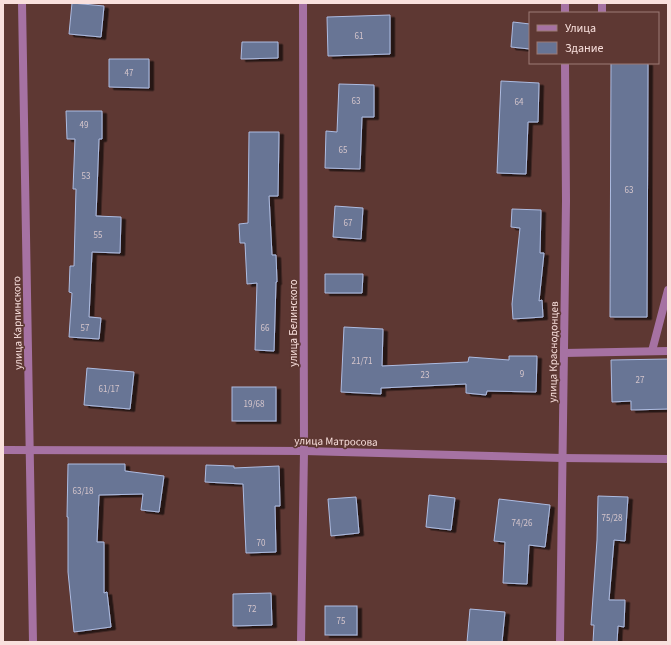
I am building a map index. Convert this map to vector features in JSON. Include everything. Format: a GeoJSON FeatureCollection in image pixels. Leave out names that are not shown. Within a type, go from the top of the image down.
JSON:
{"type":"FeatureCollection","features":[{"type":"Feature","properties":{"kind":"street","name":"улица Карпинского"},"geometry":{"type":"LineString","coordinates":[[22,3],[33,642]]}},
{"type":"Feature","properties":{"kind":"street","name":"улица Белинского"},"geometry":{"type":"LineString","coordinates":[[300,642],[304,451],[303,3]]}},
{"type":"Feature","properties":{"kind":"street","name":"улица Краснодонцев"},"geometry":{"type":"LineString","coordinates":[[560,642],[566,201],[565,64]]}},
{"type":"Feature","properties":{"kind":"street"},"geometry":{"type":"LineString","coordinates":[[652,351],[668,290]]}},
{"type":"Feature","properties":{"kind":"street"},"geometry":{"type":"LineString","coordinates":[[564,353],[668,351]]}},
{"type":"Feature","properties":{"kind":"street","name":"улица Матросова"},"geometry":{"type":"LineString","coordinates":[[3,450],[304,451],[562,458],[668,459]]}},
{"type":"Feature","properties":{"kind":"building"},"geometry":{"type":"Polygon","coordinates":[[[72,3],[104,6],[101,37],[69,34],[72,3]]]}},
{"type":"Feature","properties":{"kind":"building"},"geometry":{"type":"Polygon","coordinates":[[[390,15],[390,54],[328,56],[327,17],[390,15]]]}},
{"type":"Feature","properties":{"kind":"building"},"geometry":{"type":"Polygon","coordinates":[[[513,22],[529,24],[529,49],[511,47],[513,22]]]}},
{"type":"Feature","properties":{"kind":"building"},"geometry":{"type":"Polygon","coordinates":[[[242,42],[278,42],[278,58],[241,59],[242,42]]]}},
{"type":"Feature","properties":{"kind":"building"},"geometry":{"type":"Polygon","coordinates":[[[109,59],[149,59],[149,88],[109,87],[109,59]]]}},
{"type":"Feature","properties":{"kind":"building"},"geometry":{"type":"Polygon","coordinates":[[[611,64],[648,64],[647,317],[610,317],[611,64]]]}},
{"type":"Feature","properties":{"kind":"building"},"geometry":{"type":"Polygon","coordinates":[[[501,81],[539,83],[538,122],[528,122],[526,174],[497,173],[501,81]]]}},
{"type":"Feature","properties":{"kind":"building"},"geometry":{"type":"Polygon","coordinates":[[[339,84],[374,85],[374,117],[362,117],[360,169],[325,168],[326,131],[337,132],[339,84]]]}},
{"type":"Feature","properties":{"kind":"building"},"geometry":{"type":"Polygon","coordinates":[[[66,111],[102,111],[102,139],[99,139],[96,216],[121,217],[120,253],[92,252],[89,317],[101,318],[99,339],[69,337],[72,293],[69,292],[70,266],[74,266],[76,189],[73,189],[75,139],[67,139],[66,111]]]}},
{"type":"Feature","properties":{"kind":"building"},"geometry":{"type":"Polygon","coordinates":[[[249,132],[279,132],[278,196],[269,196],[272,255],[276,255],[277,282],[274,351],[255,350],[257,283],[247,284],[245,243],[240,243],[239,224],[248,223],[249,132]]]}},
{"type":"Feature","properties":{"kind":"building"},"geometry":{"type":"Polygon","coordinates":[[[335,206],[363,208],[361,239],[333,237],[335,206]]]}},
{"type":"Feature","properties":{"kind":"building"},"geometry":{"type":"Polygon","coordinates":[[[512,209],[541,210],[540,253],[544,253],[539,301],[542,300],[543,317],[513,319],[512,304],[520,228],[511,227],[512,209]]]}},
{"type":"Feature","properties":{"kind":"building"},"geometry":{"type":"Polygon","coordinates":[[[325,274],[363,274],[362,293],[325,293],[325,274]]]}},
{"type":"Feature","properties":{"kind":"building"},"geometry":{"type":"Polygon","coordinates":[[[344,327],[383,329],[382,366],[468,362],[469,357],[509,360],[509,356],[537,356],[536,392],[487,391],[486,395],[466,393],[466,384],[381,388],[381,394],[341,392],[344,327]]]}},
{"type":"Feature","properties":{"kind":"building"},"geometry":{"type":"Polygon","coordinates":[[[668,359],[668,409],[631,410],[631,401],[612,402],[611,360],[668,359]]]}},
{"type":"Feature","properties":{"kind":"building"},"geometry":{"type":"Polygon","coordinates":[[[87,368],[134,372],[130,409],[84,405],[87,368]]]}},
{"type":"Feature","properties":{"kind":"building"},"geometry":{"type":"Polygon","coordinates":[[[232,387],[276,387],[276,421],[232,421],[232,387]]]}},
{"type":"Feature","properties":{"kind":"building"},"geometry":{"type":"Polygon","coordinates":[[[68,464],[125,464],[125,471],[164,476],[159,512],[141,510],[143,494],[99,495],[97,542],[104,542],[104,593],[107,592],[111,627],[74,632],[68,572],[68,464]]]}},
{"type":"Feature","properties":{"kind":"building"},"geometry":{"type":"Polygon","coordinates":[[[206,465],[234,466],[234,468],[279,466],[280,506],[275,506],[276,552],[246,553],[243,484],[205,482],[206,465]]]}},
{"type":"Feature","properties":{"kind":"building"},"geometry":{"type":"Polygon","coordinates":[[[429,495],[455,498],[451,530],[426,527],[429,495]]]}},
{"type":"Feature","properties":{"kind":"building"},"geometry":{"type":"Polygon","coordinates":[[[598,496],[628,497],[625,541],[614,540],[609,600],[625,600],[624,627],[618,626],[617,642],[593,642],[594,625],[591,625],[597,540],[598,496]]]}},
{"type":"Feature","properties":{"kind":"building"},"geometry":{"type":"Polygon","coordinates":[[[356,497],[359,533],[331,536],[328,499],[356,497]]]}},
{"type":"Feature","properties":{"kind":"building"},"geometry":{"type":"Polygon","coordinates":[[[499,499],[550,505],[545,547],[529,545],[527,584],[503,583],[505,542],[494,541],[499,499]]]}},
{"type":"Feature","properties":{"kind":"building"},"geometry":{"type":"Polygon","coordinates":[[[271,593],[272,625],[233,626],[233,594],[271,593]]]}},
{"type":"Feature","properties":{"kind":"building"},"geometry":{"type":"Polygon","coordinates":[[[325,606],[357,606],[357,635],[325,635],[325,606]]]}},
{"type":"Feature","properties":{"kind":"building"},"geometry":{"type":"Polygon","coordinates":[[[470,609],[505,612],[502,642],[467,642],[470,609]]]}}]}
